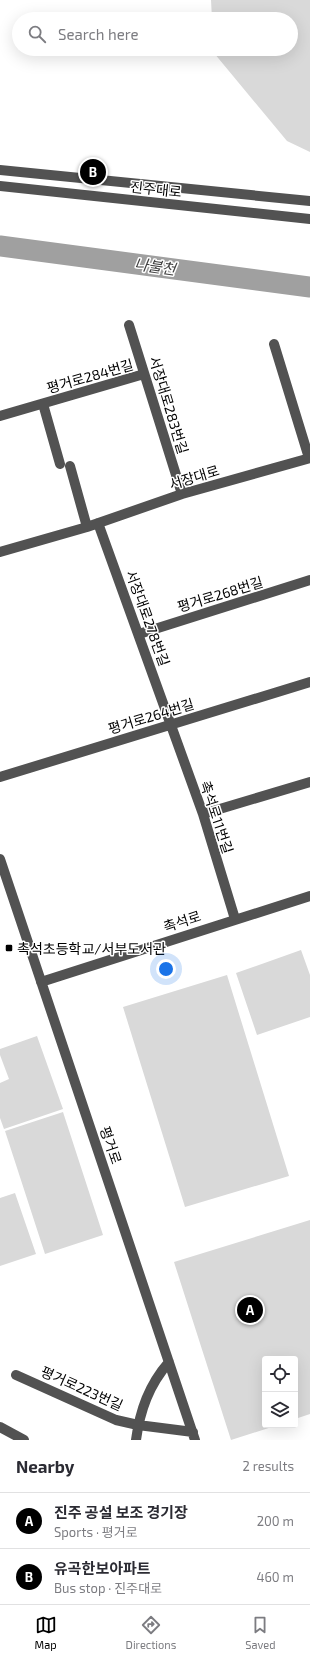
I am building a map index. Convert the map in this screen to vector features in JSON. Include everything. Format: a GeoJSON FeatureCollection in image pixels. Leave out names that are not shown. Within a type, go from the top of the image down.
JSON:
{"type":"FeatureCollection","features":[{"type":"Feature","properties":{"kind":"street","name":"진주대로"},"geometry":{"type":"LineString","coordinates":[[0,170],[310,201]]}},
{"type":"Feature","properties":{"kind":"street","name":"진주대로"},"geometry":{"type":"LineString","coordinates":[[0,186],[310,219]]}},
{"type":"Feature","properties":{"kind":"street","name":"서장대로283번길"},"geometry":{"type":"LineString","coordinates":[[129,325],[182,494]]}},
{"type":"Feature","properties":{"kind":"street","name":"서장대로"},"geometry":{"type":"LineString","coordinates":[[0,552],[87,527],[182,494],[310,458],[274,344]]}},
{"type":"Feature","properties":{"kind":"street","name":"평거로284번길"},"geometry":{"type":"LineString","coordinates":[[1,413],[43,404],[144,374]]}},
{"type":"Feature","properties":{"kind":"street","name":"평거로284번길"},"geometry":{"type":"LineString","coordinates":[[43,404],[87,527]]}},
{"type":"Feature","properties":{"kind":"street","name":"서장대로278번길"},"geometry":{"type":"LineString","coordinates":[[98,523],[170,724]]}},
{"type":"Feature","properties":{"kind":"street","name":"평거로268번길"},"geometry":{"type":"LineString","coordinates":[[139,634],[310,580]]}},
{"type":"Feature","properties":{"kind":"street","name":"평거로264번길"},"geometry":{"type":"LineString","coordinates":[[0,777],[310,682]]}},
{"type":"Feature","properties":{"kind":"street","name":"촉석로11번길"},"geometry":{"type":"LineString","coordinates":[[170,724],[203,814],[235,919]]}},
{"type":"Feature","properties":{"kind":"street"},"geometry":{"type":"LineString","coordinates":[[203,814],[310,782]]}},
{"type":"Feature","properties":{"kind":"street","name":"평거로"},"geometry":{"type":"LineString","coordinates":[[0,859],[194,1436]]}},
{"type":"Feature","properties":{"kind":"street","name":"촉석로"},"geometry":{"type":"LineString","coordinates":[[41,982],[310,896]]}},
{"type":"Feature","properties":{"kind":"street","name":"평거로223번길"},"geometry":{"type":"LineString","coordinates":[[138,1425],[142,1408],[150,1389],[157,1376],[169,1362]]}},
{"type":"Feature","properties":{"kind":"street","name":"평거로223번길"},"geometry":{"type":"LineString","coordinates":[[16,1375],[116,1420],[194,1436]]}},
{"type":"Feature","properties":{"kind":"street"},"geometry":{"type":"LineString","coordinates":[[136,1440],[138,1425]]}},
{"type":"Feature","properties":{"kind":"street"},"geometry":{"type":"LineString","coordinates":[[0,1427],[24,1440]]}},
{"type":"Feature","properties":{"kind":"shaded area"},"geometry":{"type":"Polygon","coordinates":[[[211,0],[310,0],[310,152],[287,141],[216,56],[298,56],[298,12],[212,12],[211,0]]]}},
{"type":"Feature","properties":{"kind":"shaded area"},"geometry":{"type":"Polygon","coordinates":[[[301,950],[310,975],[310,1017],[257,1035],[236,973],[301,950]]]}},
{"type":"Feature","properties":{"kind":"shaded area"},"geometry":{"type":"Polygon","coordinates":[[[227,975],[289,1176],[185,1207],[123,1007],[227,975]]]}},
{"type":"Feature","properties":{"kind":"shaded area"},"geometry":{"type":"Polygon","coordinates":[[[37,1036],[63,1109],[4,1129],[0,1118],[0,1083],[9,1079],[0,1055],[0,1049],[37,1036]]]}},
{"type":"Feature","properties":{"kind":"shaded area"},"geometry":{"type":"Polygon","coordinates":[[[63,1112],[103,1235],[45,1254],[5,1131],[63,1112]]]}},
{"type":"Feature","properties":{"kind":"shaded area"},"geometry":{"type":"Polygon","coordinates":[[[15,1193],[36,1254],[0,1266],[0,1198],[15,1193]]]}},
{"type":"Feature","properties":{"kind":"shaded area"},"geometry":{"type":"Polygon","coordinates":[[[310,1220],[310,1414],[298,1418],[298,1356],[262,1356],[262,1428],[269,1428],[231,1440],[174,1262],[310,1220]]]}},
{"type":"Feature","properties":{"kind":"waterway","name":"나불천"},"geometry":{"type":"LineString","coordinates":[[0,246],[310,287]]}},
{"type":"Feature","properties":{"kind":"place","name":"유곡한보아파트"},"geometry":{"type":"Point","coordinates":[93,172]}},
{"type":"Feature","properties":{"kind":"place","name":"촉석초등학교/서부도서관"},"geometry":{"type":"Point","coordinates":[9,948]}},
{"type":"Feature","properties":{"kind":"place","name":"진주 공설 보조 경기장"},"geometry":{"type":"Point","coordinates":[250,1310]}}]}
